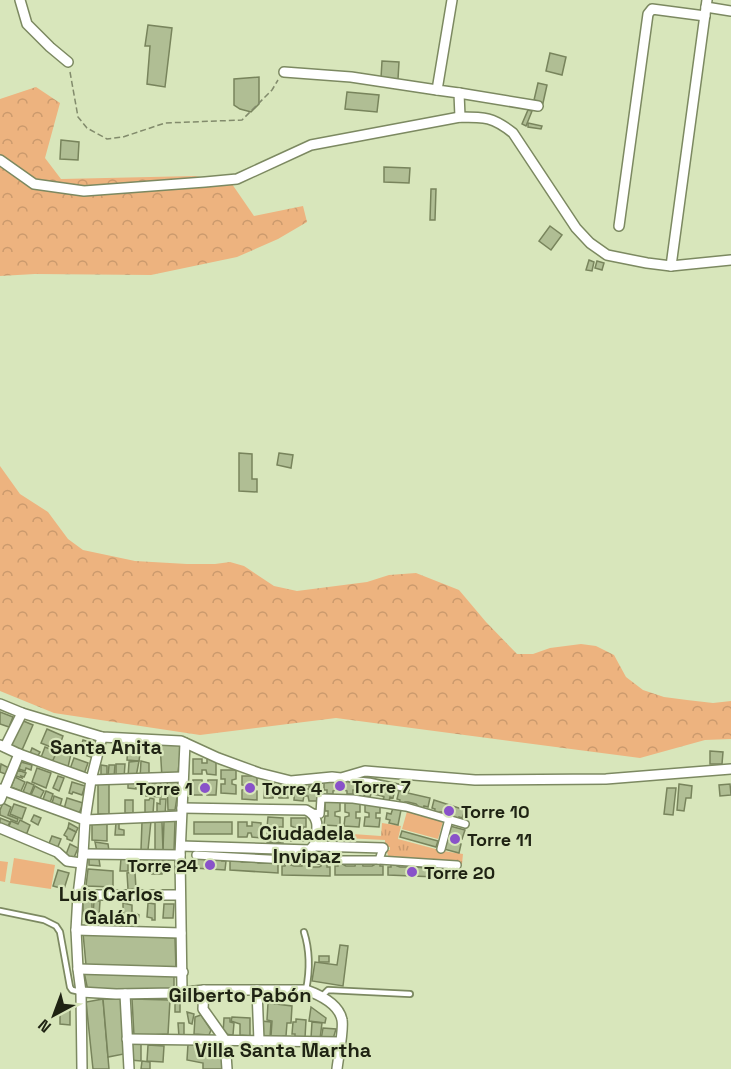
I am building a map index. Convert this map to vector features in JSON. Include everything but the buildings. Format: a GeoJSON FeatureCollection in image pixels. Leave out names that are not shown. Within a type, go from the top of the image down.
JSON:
{"type":"FeatureCollection","features":[{"type":"Feature","properties":{"kind":"street"},"geometry":{"type":"LineString","coordinates":[[20,0],[27,24],[68,62]]}},
{"type":"Feature","properties":{"kind":"street"},"geometry":{"type":"LineString","coordinates":[[437,90],[452,0]]}},
{"type":"Feature","properties":{"kind":"street"},"geometry":{"type":"LineString","coordinates":[[671,266],[706,8]]}},
{"type":"Feature","properties":{"kind":"street"},"geometry":{"type":"LineString","coordinates":[[619,226],[648,14],[652,9],[706,8],[731,11]]}},
{"type":"Feature","properties":{"kind":"street"},"geometry":{"type":"LineString","coordinates":[[284,72],[358,78],[538,106]]}},
{"type":"Feature","properties":{"kind":"street"},"geometry":{"type":"LineString","coordinates":[[459,93],[460,117]]}},
{"type":"Feature","properties":{"kind":"street"},"geometry":{"type":"LineString","coordinates":[[0,160],[34,184],[84,192],[205,182],[237,178],[311,145],[460,117],[482,117],[499,121],[513,133],[576,228],[590,243],[608,255],[671,266],[731,260]]}},
{"type":"Feature","properties":{"kind":"street"},"geometry":{"type":"LineString","coordinates":[[0,704],[102,737],[177,739],[218,758],[291,781],[340,778],[365,771],[475,780],[606,779],[731,769]]}},
{"type":"Feature","properties":{"kind":"street"},"geometry":{"type":"LineString","coordinates":[[22,713],[2,746],[19,754],[91,780],[183,777]]}},
{"type":"Feature","properties":{"kind":"street"},"geometry":{"type":"LineString","coordinates":[[81,1069],[81,992],[76,930],[78,895],[91,780],[102,737]]}},
{"type":"Feature","properties":{"kind":"street"},"geometry":{"type":"LineString","coordinates":[[182,991],[180,851],[185,743]]}},
{"type":"Feature","properties":{"kind":"street"},"geometry":{"type":"LineString","coordinates":[[0,800],[2,789],[19,754]]}},
{"type":"Feature","properties":{"kind":"street"},"geometry":{"type":"LineString","coordinates":[[2,789],[85,820],[181,812],[306,810],[320,814],[321,798],[332,798],[406,807],[465,824]]}},
{"type":"Feature","properties":{"kind":"street"},"geometry":{"type":"LineString","coordinates":[[312,813],[317,821],[315,846]]}},
{"type":"Feature","properties":{"kind":"street"},"geometry":{"type":"LineString","coordinates":[[441,849],[449,819]]}},
{"type":"Feature","properties":{"kind":"street"},"geometry":{"type":"LineString","coordinates":[[0,828],[57,852],[67,861],[180,851],[308,850],[315,846],[383,848]]}},
{"type":"Feature","properties":{"kind":"street"},"geometry":{"type":"LineString","coordinates":[[379,860],[383,848]]}},
{"type":"Feature","properties":{"kind":"street"},"geometry":{"type":"LineString","coordinates":[[383,848],[389,861]]}},
{"type":"Feature","properties":{"kind":"street"},"geometry":{"type":"LineString","coordinates":[[196,855],[296,860],[379,860],[457,865]]}},
{"type":"Feature","properties":{"kind":"street"},"geometry":{"type":"LineString","coordinates":[[78,895],[180,896]]}},
{"type":"Feature","properties":{"kind":"street"},"geometry":{"type":"LineString","coordinates":[[76,930],[181,933]]}},
{"type":"Feature","properties":{"kind":"street"},"geometry":{"type":"LineString","coordinates":[[78,969],[183,972]]}},
{"type":"Feature","properties":{"kind":"street"},"geometry":{"type":"LineString","coordinates":[[81,992],[125,994],[204,990],[306,990],[322,996],[334,1006],[342,1020],[337,1069]]}},
{"type":"Feature","properties":{"kind":"street"},"geometry":{"type":"LineString","coordinates":[[204,990],[203,1009],[225,1040],[227,1069]]}},
{"type":"Feature","properties":{"kind":"street"},"geometry":{"type":"LineString","coordinates":[[257,990],[259,1041]]}},
{"type":"Feature","properties":{"kind":"street"},"geometry":{"type":"LineString","coordinates":[[125,994],[129,1069]]}},
{"type":"Feature","properties":{"kind":"street"},"geometry":{"type":"LineString","coordinates":[[127,1039],[340,1042]]}},
{"type":"Feature","properties":{"kind":"lane"},"geometry":{"type":"LineString","coordinates":[[340,778],[370,781],[406,789]]}},
{"type":"Feature","properties":{"kind":"lane"},"geometry":{"type":"LineString","coordinates":[[0,911],[44,920],[56,927],[60,932],[70,987],[72,990],[81,992]]}},
{"type":"Feature","properties":{"kind":"lane"},"geometry":{"type":"LineString","coordinates":[[304,932],[309,957],[306,990]]}},
{"type":"Feature","properties":{"kind":"lane"},"geometry":{"type":"LineString","coordinates":[[322,996],[328,990],[410,994]]}},
{"type":"Feature","properties":{"kind":"path"},"geometry":{"type":"LineString","coordinates":[[68,62],[78,117],[87,128],[107,139],[123,137],[165,123],[242,120],[272,90],[284,72]]}},
{"type":"Feature","properties":{"kind":"green space"},"geometry":{"type":"Polygon","coordinates":[[[36,87],[60,103],[45,158],[61,179],[195,176],[232,184],[254,216],[303,206],[307,222],[278,239],[237,257],[151,275],[0,276],[0,99],[36,87]]]}},
{"type":"Feature","properties":{"kind":"green space"},"geometry":{"type":"Polygon","coordinates":[[[0,466],[20,494],[48,512],[68,539],[83,550],[135,561],[187,564],[230,562],[244,566],[274,586],[297,591],[367,582],[389,575],[416,573],[459,590],[517,654],[533,654],[550,648],[581,644],[596,646],[614,655],[626,677],[643,690],[664,697],[687,700],[713,703],[731,701],[731,739],[705,740],[640,758],[336,718],[200,735],[54,713],[0,691],[0,466]]]}},
{"type":"Feature","properties":{"kind":"green space"},"geometry":{"type":"Polygon","coordinates":[[[408,808],[444,818],[438,839],[402,829],[408,808]]]}},
{"type":"Feature","properties":{"kind":"green space"},"geometry":{"type":"Polygon","coordinates":[[[382,823],[401,826],[398,839],[463,854],[462,864],[390,860],[386,850],[390,850],[390,847],[385,847],[385,840],[325,837],[324,832],[381,836],[382,823]]]}},
{"type":"Feature","properties":{"kind":"green space"},"geometry":{"type":"Polygon","coordinates":[[[14,858],[55,865],[51,889],[10,883],[14,858]]]}},
{"type":"Feature","properties":{"kind":"green space"},"geometry":{"type":"Polygon","coordinates":[[[0,861],[8,862],[5,882],[0,881],[0,861]]]}},
{"type":"Feature","properties":{"kind":"place","name":"Torre 7"},"geometry":{"type":"Point","coordinates":[340,786]}},
{"type":"Feature","properties":{"kind":"place","name":"Torre 1"},"geometry":{"type":"Point","coordinates":[205,788]}},
{"type":"Feature","properties":{"kind":"place","name":"Torre 4"},"geometry":{"type":"Point","coordinates":[250,788]}},
{"type":"Feature","properties":{"kind":"place","name":"Torre 10"},"geometry":{"type":"Point","coordinates":[449,811]}},
{"type":"Feature","properties":{"kind":"place","name":"Torre 11"},"geometry":{"type":"Point","coordinates":[455,839]}},
{"type":"Feature","properties":{"kind":"place","name":"Torre 24"},"geometry":{"type":"Point","coordinates":[210,865]}},
{"type":"Feature","properties":{"kind":"place","name":"Torre 20"},"geometry":{"type":"Point","coordinates":[412,872]}},
{"type":"Feature","properties":{"kind":"district","name":"Santa Anita"},"geometry":{"type":"Point","coordinates":[106,747]}},
{"type":"Feature","properties":{"kind":"district","name":"Ciudadela Invipaz"},"geometry":{"type":"Point","coordinates":[307,844]}},
{"type":"Feature","properties":{"kind":"district","name":"Luis Carlos Galán"},"geometry":{"type":"Point","coordinates":[111,906]}},
{"type":"Feature","properties":{"kind":"district","name":"Gilberto Pabón"},"geometry":{"type":"Point","coordinates":[240,995]}},
{"type":"Feature","properties":{"kind":"district","name":"Villa Santa Martha"},"geometry":{"type":"Point","coordinates":[283,1050]}}]}
